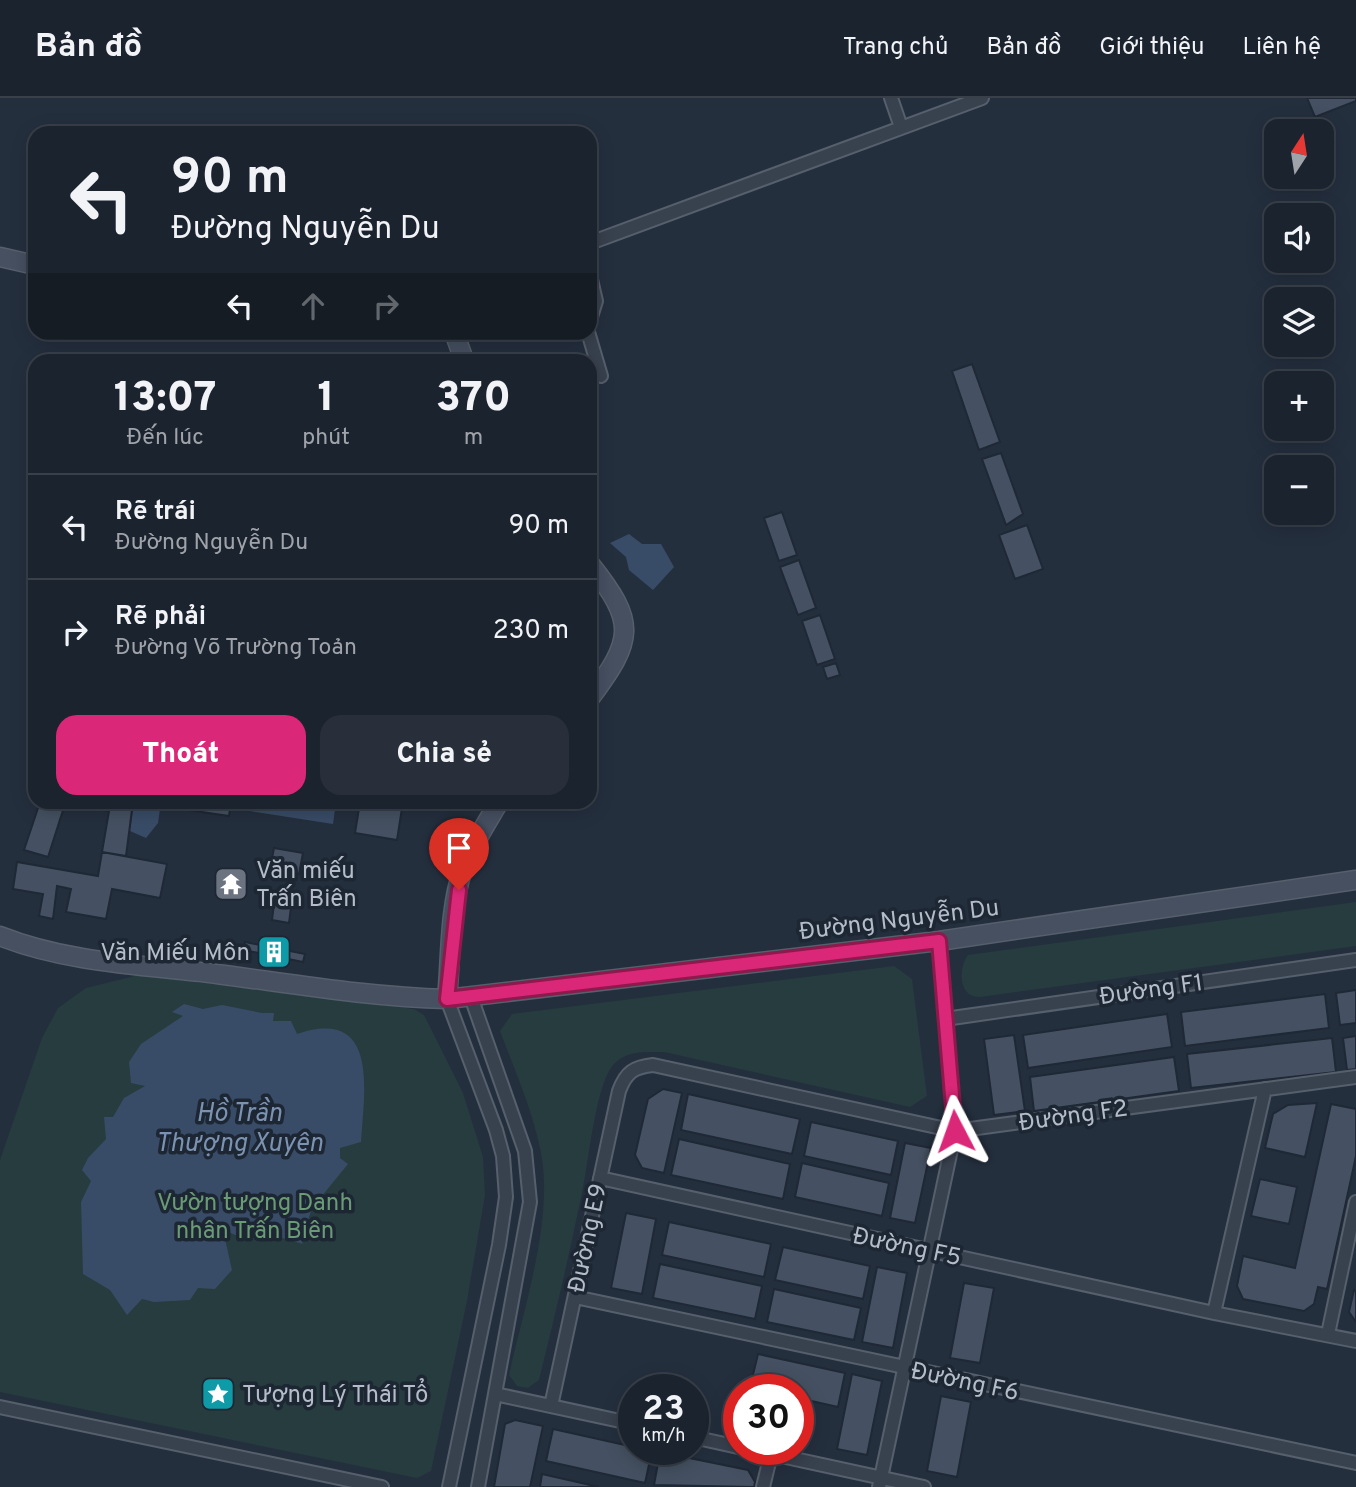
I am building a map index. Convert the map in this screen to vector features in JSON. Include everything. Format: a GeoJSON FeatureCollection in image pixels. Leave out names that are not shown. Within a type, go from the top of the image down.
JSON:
{"type":"FeatureCollection","features":[{"type":"Feature","properties":{"kind":"main road"},"geometry":{"type":"LineString","coordinates":[[0,257],[28,263]]}},
{"type":"Feature","properties":{"kind":"main road"},"geometry":{"type":"LineString","coordinates":[[597,574],[617,602],[625,629],[616,662],[597,688]]}},
{"type":"Feature","properties":{"kind":"main road"},"geometry":{"type":"LineString","coordinates":[[447,999],[455,908],[462,872],[473,846],[495,809]]}},
{"type":"Feature","properties":{"kind":"main road","name":"Đường Nguyễn Du"},"geometry":{"type":"LineString","coordinates":[[0,936],[22,945],[73,956],[377,995],[447,999],[939,941],[1356,880]]}},
{"type":"Feature","properties":{"kind":"street"},"geometry":{"type":"LineString","coordinates":[[891,98],[901,127]]}},
{"type":"Feature","properties":{"kind":"street"},"geometry":{"type":"LineString","coordinates":[[597,240],[982,98]]}},
{"type":"Feature","properties":{"kind":"street"},"geometry":{"type":"LineString","coordinates":[[597,363],[601,376]]}},
{"type":"Feature","properties":{"kind":"street"},"geometry":{"type":"LineString","coordinates":[[880,1482],[955,1131],[939,941]]}},
{"type":"Feature","properties":{"kind":"street","name":"Đường F1"},"geometry":{"type":"LineString","coordinates":[[946,1019],[1356,960]]}},
{"type":"Feature","properties":{"kind":"street"},"geometry":{"type":"LineString","coordinates":[[471,997],[517,1122],[529,1179],[527,1226],[478,1487]]}},
{"type":"Feature","properties":{"kind":"street"},"geometry":{"type":"LineString","coordinates":[[447,999],[496,1130],[503,1156],[506,1198],[499,1245],[449,1487]]}},
{"type":"Feature","properties":{"kind":"street","name":"Đường F2"},"geometry":{"type":"LineString","coordinates":[[630,1072],[636,1067],[653,1065],[955,1131],[1356,1077]]}},
{"type":"Feature","properties":{"kind":"street","name":"Đường E9"},"geometry":{"type":"LineString","coordinates":[[551,1406],[619,1091],[624,1077],[630,1072]]}},
{"type":"Feature","properties":{"kind":"street"},"geometry":{"type":"LineString","coordinates":[[1214,1313],[1265,1089]]}},
{"type":"Feature","properties":{"kind":"street","name":"Đường F5"},"geometry":{"type":"LineString","coordinates":[[600,1178],[1214,1313],[1356,1340]]}},
{"type":"Feature","properties":{"kind":"street"},"geometry":{"type":"LineString","coordinates":[[1328,1334],[1356,1202]]}},
{"type":"Feature","properties":{"kind":"street","name":"Đường F6"},"geometry":{"type":"LineString","coordinates":[[575,1297],[1356,1463]]}},
{"type":"Feature","properties":{"kind":"street"},"geometry":{"type":"LineString","coordinates":[[495,1394],[618,1421]]}},
{"type":"Feature","properties":{"kind":"street"},"geometry":{"type":"LineString","coordinates":[[0,1407],[374,1486]]}},
{"type":"Feature","properties":{"kind":"street"},"geometry":{"type":"LineString","coordinates":[[763,1487],[768,1465]]}},
{"type":"Feature","properties":{"kind":"street"},"geometry":{"type":"LineString","coordinates":[[814,1465],[880,1482],[924,1487]]}},
{"type":"Feature","properties":{"kind":"green space"},"geometry":{"type":"Polygon","coordinates":[[[1356,902],[1356,946],[980,997],[967,993],[962,981],[963,967],[968,955],[1356,902]]]}},
{"type":"Feature","properties":{"kind":"green space"},"geometry":{"type":"Polygon","coordinates":[[[894,966],[912,979],[927,1096],[910,1107],[664,1052],[631,1054],[614,1064],[602,1087],[578,1212],[539,1380],[528,1388],[517,1386],[509,1375],[535,1265],[544,1179],[533,1122],[500,1031],[512,1014],[894,966]]]}},
{"type":"Feature","properties":{"kind":"green space","name":"Vườn tượng Danh nhân Trấn Biên"},"geometry":{"type":"Polygon","coordinates":[[[139,975],[414,1009],[424,1015],[463,1093],[483,1157],[485,1195],[467,1301],[431,1471],[417,1478],[0,1392],[0,1160],[42,1038],[58,1008],[86,988],[139,975]]]}},
{"type":"Feature","properties":{"kind":"water"},"geometry":{"type":"Polygon","coordinates":[[[629,534],[642,544],[661,544],[674,567],[653,590],[629,570],[626,557],[610,543],[629,534]]]}},
{"type":"Feature","properties":{"kind":"water"},"geometry":{"type":"Polygon","coordinates":[[[133,809],[160,809],[158,823],[146,838],[130,831],[133,809]]]}},
{"type":"Feature","properties":{"kind":"water"},"geometry":{"type":"Polygon","coordinates":[[[250,809],[335,809],[333,824],[250,809]]]}},
{"type":"Feature","properties":{"kind":"water","name":"Hồ Trần Thượng Xuyên"},"geometry":{"type":"Polygon","coordinates":[[[184,1004],[203,1009],[222,1005],[274,1013],[273,1021],[291,1021],[297,1034],[324,1029],[342,1032],[355,1043],[361,1059],[364,1100],[361,1142],[340,1148],[340,1158],[348,1164],[312,1208],[307,1223],[295,1227],[303,1244],[272,1235],[248,1240],[223,1230],[232,1270],[215,1289],[198,1288],[190,1300],[154,1302],[142,1299],[127,1315],[110,1290],[83,1274],[81,1202],[91,1181],[82,1170],[88,1158],[106,1139],[104,1117],[113,1117],[124,1098],[145,1086],[131,1083],[129,1062],[141,1044],[183,1016],[172,1012],[184,1004]]]}},
{"type":"Feature","properties":{"kind":"building"},"geometry":{"type":"Polygon","coordinates":[[[1307,98],[1356,98],[1356,101],[1315,117],[1307,98]]]}},
{"type":"Feature","properties":{"kind":"building"},"geometry":{"type":"Polygon","coordinates":[[[972,364],[1000,442],[979,450],[952,371],[972,364]]]}},
{"type":"Feature","properties":{"kind":"building"},"geometry":{"type":"Polygon","coordinates":[[[1001,453],[1023,514],[1006,525],[982,459],[1001,453]]]}},
{"type":"Feature","properties":{"kind":"building"},"geometry":{"type":"Polygon","coordinates":[[[782,512],[797,555],[779,561],[764,518],[782,512]]]}},
{"type":"Feature","properties":{"kind":"building"},"geometry":{"type":"Polygon","coordinates":[[[1027,525],[1043,569],[1015,579],[999,535],[1027,525]]]}},
{"type":"Feature","properties":{"kind":"building"},"geometry":{"type":"Polygon","coordinates":[[[799,560],[816,608],[798,615],[780,567],[799,560]]]}},
{"type":"Feature","properties":{"kind":"building"},"geometry":{"type":"Polygon","coordinates":[[[820,615],[835,659],[817,665],[802,621],[820,615]]]}},
{"type":"Feature","properties":{"kind":"building"},"geometry":{"type":"Polygon","coordinates":[[[836,663],[840,675],[827,679],[823,667],[836,663]]]}},
{"type":"Feature","properties":{"kind":"building"},"geometry":{"type":"Polygon","coordinates":[[[38,809],[63,809],[48,857],[24,850],[38,809]]]}},
{"type":"Feature","properties":{"kind":"building"},"geometry":{"type":"Polygon","coordinates":[[[96,809],[132,809],[126,856],[102,852],[109,811],[96,809]]]}},
{"type":"Feature","properties":{"kind":"building"},"geometry":{"type":"Polygon","coordinates":[[[188,809],[230,809],[229,816],[188,809]]]}},
{"type":"Feature","properties":{"kind":"building"},"geometry":{"type":"Polygon","coordinates":[[[359,809],[402,809],[397,840],[355,833],[359,809]]]}},
{"type":"Feature","properties":{"kind":"building"},"geometry":{"type":"Polygon","coordinates":[[[274,848],[303,853],[299,874],[270,869],[274,848]]]}},
{"type":"Feature","properties":{"kind":"building"},"geometry":{"type":"Polygon","coordinates":[[[102,852],[167,864],[160,898],[112,889],[106,919],[66,912],[71,889],[57,886],[53,919],[39,916],[43,894],[13,889],[17,862],[98,876],[102,852]]]}},
{"type":"Feature","properties":{"kind":"building"},"geometry":{"type":"Polygon","coordinates":[[[274,904],[291,907],[289,923],[272,920],[274,904]]]}},
{"type":"Feature","properties":{"kind":"building","name":"Văn Miếu Môn"},"geometry":{"type":"Polygon","coordinates":[[[245,942],[305,954],[303,962],[244,950],[245,942]]]}},
{"type":"Feature","properties":{"kind":"building"},"geometry":{"type":"Polygon","coordinates":[[[1356,990],[1356,1023],[1340,1025],[1336,993],[1356,990]]]}},
{"type":"Feature","properties":{"kind":"building"},"geometry":{"type":"Polygon","coordinates":[[[1325,994],[1329,1028],[1185,1046],[1181,1012],[1325,994]]]}},
{"type":"Feature","properties":{"kind":"building"},"geometry":{"type":"Polygon","coordinates":[[[1167,1014],[1172,1047],[1028,1068],[1023,1035],[1167,1014]]]}},
{"type":"Feature","properties":{"kind":"building"},"geometry":{"type":"Polygon","coordinates":[[[1014,1035],[1025,1111],[994,1115],[984,1039],[1014,1035]]]}},
{"type":"Feature","properties":{"kind":"building"},"geometry":{"type":"Polygon","coordinates":[[[1356,1036],[1356,1069],[1347,1070],[1343,1038],[1356,1036]]]}},
{"type":"Feature","properties":{"kind":"building"},"geometry":{"type":"Polygon","coordinates":[[[1332,1038],[1336,1072],[1191,1088],[1187,1054],[1332,1038]]]}},
{"type":"Feature","properties":{"kind":"building"},"geometry":{"type":"Polygon","coordinates":[[[1174,1057],[1179,1091],[1034,1111],[1030,1077],[1174,1057]]]}},
{"type":"Feature","properties":{"kind":"building"},"geometry":{"type":"Polygon","coordinates":[[[663,1089],[682,1093],[664,1173],[642,1168],[635,1155],[648,1099],[663,1089]]]}},
{"type":"Feature","properties":{"kind":"building"},"geometry":{"type":"Polygon","coordinates":[[[688,1094],[800,1119],[792,1154],[681,1130],[688,1094]]]}},
{"type":"Feature","properties":{"kind":"building"},"geometry":{"type":"Polygon","coordinates":[[[1317,1103],[1305,1157],[1265,1148],[1273,1114],[1288,1105],[1317,1103]]]}},
{"type":"Feature","properties":{"kind":"building"},"geometry":{"type":"Polygon","coordinates":[[[1331,1104],[1356,1109],[1356,1156],[1327,1289],[1318,1287],[1314,1304],[1304,1311],[1243,1299],[1237,1286],[1243,1256],[1295,1268],[1331,1104]]]}},
{"type":"Feature","properties":{"kind":"building"},"geometry":{"type":"Polygon","coordinates":[[[811,1122],[898,1141],[891,1175],[804,1156],[811,1122]]]}},
{"type":"Feature","properties":{"kind":"building"},"geometry":{"type":"Polygon","coordinates":[[[679,1139],[790,1164],[783,1199],[671,1175],[679,1139]]]}},
{"type":"Feature","properties":{"kind":"building"},"geometry":{"type":"Polygon","coordinates":[[[905,1143],[931,1148],[915,1223],[890,1218],[905,1143]]]}},
{"type":"Feature","properties":{"kind":"building"},"geometry":{"type":"Polygon","coordinates":[[[802,1163],[889,1183],[882,1216],[795,1197],[802,1163]]]}},
{"type":"Feature","properties":{"kind":"building"},"geometry":{"type":"Polygon","coordinates":[[[1260,1179],[1297,1187],[1289,1224],[1251,1216],[1260,1179]]]}},
{"type":"Feature","properties":{"kind":"building"},"geometry":{"type":"Polygon","coordinates":[[[626,1213],[656,1219],[642,1294],[611,1288],[626,1213]]]}},
{"type":"Feature","properties":{"kind":"building"},"geometry":{"type":"Polygon","coordinates":[[[669,1222],[771,1244],[764,1277],[662,1255],[669,1222]]]}},
{"type":"Feature","properties":{"kind":"building"},"geometry":{"type":"Polygon","coordinates":[[[783,1247],[870,1266],[863,1299],[775,1280],[783,1247]]]}},
{"type":"Feature","properties":{"kind":"building"},"geometry":{"type":"Polygon","coordinates":[[[660,1264],[762,1286],[755,1319],[653,1298],[660,1264]]]}},
{"type":"Feature","properties":{"kind":"building"},"geometry":{"type":"Polygon","coordinates":[[[877,1267],[907,1273],[893,1348],[862,1342],[877,1267]]]}},
{"type":"Feature","properties":{"kind":"building"},"geometry":{"type":"Polygon","coordinates":[[[964,1283],[994,1288],[980,1363],[950,1358],[964,1283]]]}},
{"type":"Feature","properties":{"kind":"building"},"geometry":{"type":"Polygon","coordinates":[[[774,1289],[861,1308],[854,1340],[767,1322],[774,1289]]]}},
{"type":"Feature","properties":{"kind":"building"},"geometry":{"type":"Polygon","coordinates":[[[1354,1290],[1356,1291],[1356,1322],[1349,1312],[1354,1290]]]}},
{"type":"Feature","properties":{"kind":"building"},"geometry":{"type":"Polygon","coordinates":[[[758,1354],[845,1373],[838,1407],[814,1402],[814,1374],[753,1374],[758,1354]]]}},
{"type":"Feature","properties":{"kind":"building"},"geometry":{"type":"Polygon","coordinates":[[[852,1374],[882,1381],[867,1455],[837,1449],[852,1374]]]}},
{"type":"Feature","properties":{"kind":"building"},"geometry":{"type":"Polygon","coordinates":[[[941,1396],[971,1402],[957,1477],[927,1471],[941,1396]]]}},
{"type":"Feature","properties":{"kind":"building"},"geometry":{"type":"Polygon","coordinates":[[[515,1420],[543,1426],[530,1487],[494,1487],[505,1424],[515,1420]]]}},
{"type":"Feature","properties":{"kind":"building"},"geometry":{"type":"Polygon","coordinates":[[[553,1429],[618,1443],[618,1465],[649,1465],[645,1483],[546,1461],[553,1429]]]}},
{"type":"Feature","properties":{"kind":"building"},"geometry":{"type":"Polygon","coordinates":[[[709,1462],[748,1470],[755,1482],[754,1487],[654,1485],[658,1465],[709,1465],[709,1462]]]}},
{"type":"Feature","properties":{"kind":"building"},"geometry":{"type":"Polygon","coordinates":[[[542,1474],[599,1487],[540,1487],[542,1474]]]}},
{"type":"Feature","properties":{"kind":"place","name":"Văn miếu Trấn Biên"},"geometry":{"type":"Point","coordinates":[231,884]}},
{"type":"Feature","properties":{"kind":"place","name":"Văn Miếu Môn"},"geometry":{"type":"Point","coordinates":[274,952]}},
{"type":"Feature","properties":{"kind":"place","name":"Tượng Lý Thái Tổ"},"geometry":{"type":"Point","coordinates":[218,1394]}},
{"type":"Feature","properties":{"kind":"route"},"geometry":{"type":"LineString","coordinates":[[459,890],[447,999],[939,941],[955,1131]]}}]}
